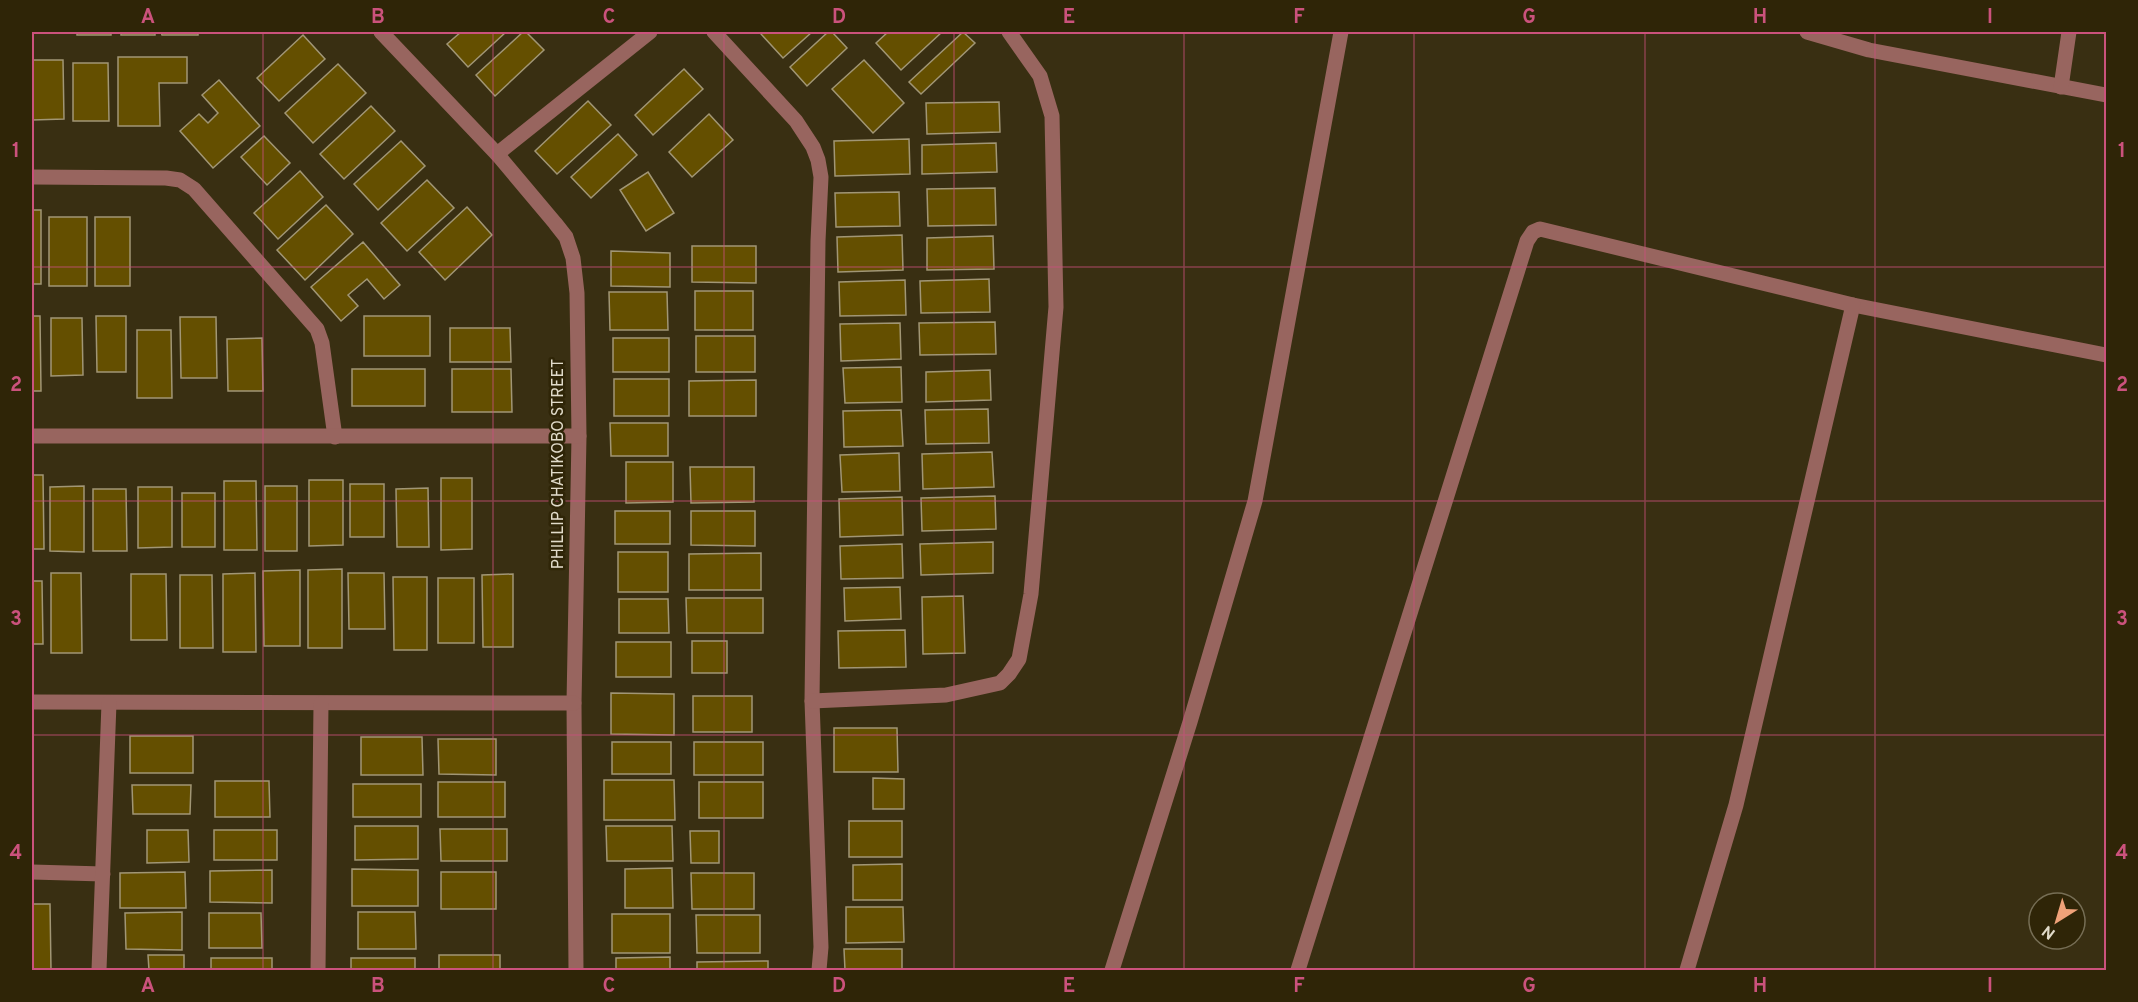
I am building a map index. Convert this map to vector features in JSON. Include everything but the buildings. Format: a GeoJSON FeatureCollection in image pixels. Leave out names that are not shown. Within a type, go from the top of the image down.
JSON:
{"type":"FeatureCollection","features":[{"type":"Feature","properties":{"kind":"street","name":"PHILLIP CHATIKOBO STREET"},"geometry":{"type":"LineString","coordinates":[[381,32],[497,154],[566,237],[573,258],[577,293],[579,436],[574,703],[576,970]]}},
{"type":"Feature","properties":{"kind":"street"},"geometry":{"type":"LineString","coordinates":[[497,154],[650,32]]}},
{"type":"Feature","properties":{"kind":"street"},"geometry":{"type":"LineString","coordinates":[[714,32],[796,121],[813,147],[821,177],[812,701],[821,947],[819,970]]}},
{"type":"Feature","properties":{"kind":"street"},"geometry":{"type":"LineString","coordinates":[[812,701],[946,695],[1000,683],[1010,674],[1019,659],[1031,594],[1056,295],[1052,116],[1040,76],[1010,32]]}},
{"type":"Feature","properties":{"kind":"street"},"geometry":{"type":"LineString","coordinates":[[1112,970],[1190,722],[1255,501],[1341,32]]}},
{"type":"Feature","properties":{"kind":"street"},"geometry":{"type":"LineString","coordinates":[[1807,32],[1869,50],[2106,95]]}},
{"type":"Feature","properties":{"kind":"street"},"geometry":{"type":"LineString","coordinates":[[2061,87],[2069,32]]}},
{"type":"Feature","properties":{"kind":"street"},"geometry":{"type":"LineString","coordinates":[[32,177],[166,178],[180,180],[194,189],[317,329],[322,343],[335,437]]}},
{"type":"Feature","properties":{"kind":"street"},"geometry":{"type":"LineString","coordinates":[[1298,970],[1527,241],[1533,232],[1539,229],[1852,305],[2106,355]]}},
{"type":"Feature","properties":{"kind":"street"},"geometry":{"type":"LineString","coordinates":[[1687,970],[1736,805],[1852,305]]}},
{"type":"Feature","properties":{"kind":"street"},"geometry":{"type":"LineString","coordinates":[[32,436],[579,436]]}},
{"type":"Feature","properties":{"kind":"street"},"geometry":{"type":"LineString","coordinates":[[32,702],[574,703]]}},
{"type":"Feature","properties":{"kind":"street"},"geometry":{"type":"LineString","coordinates":[[99,970],[109,703]]}},
{"type":"Feature","properties":{"kind":"street"},"geometry":{"type":"LineString","coordinates":[[318,970],[321,704]]}},
{"type":"Feature","properties":{"kind":"street"},"geometry":{"type":"LineString","coordinates":[[32,872],[104,874]]}}]}
